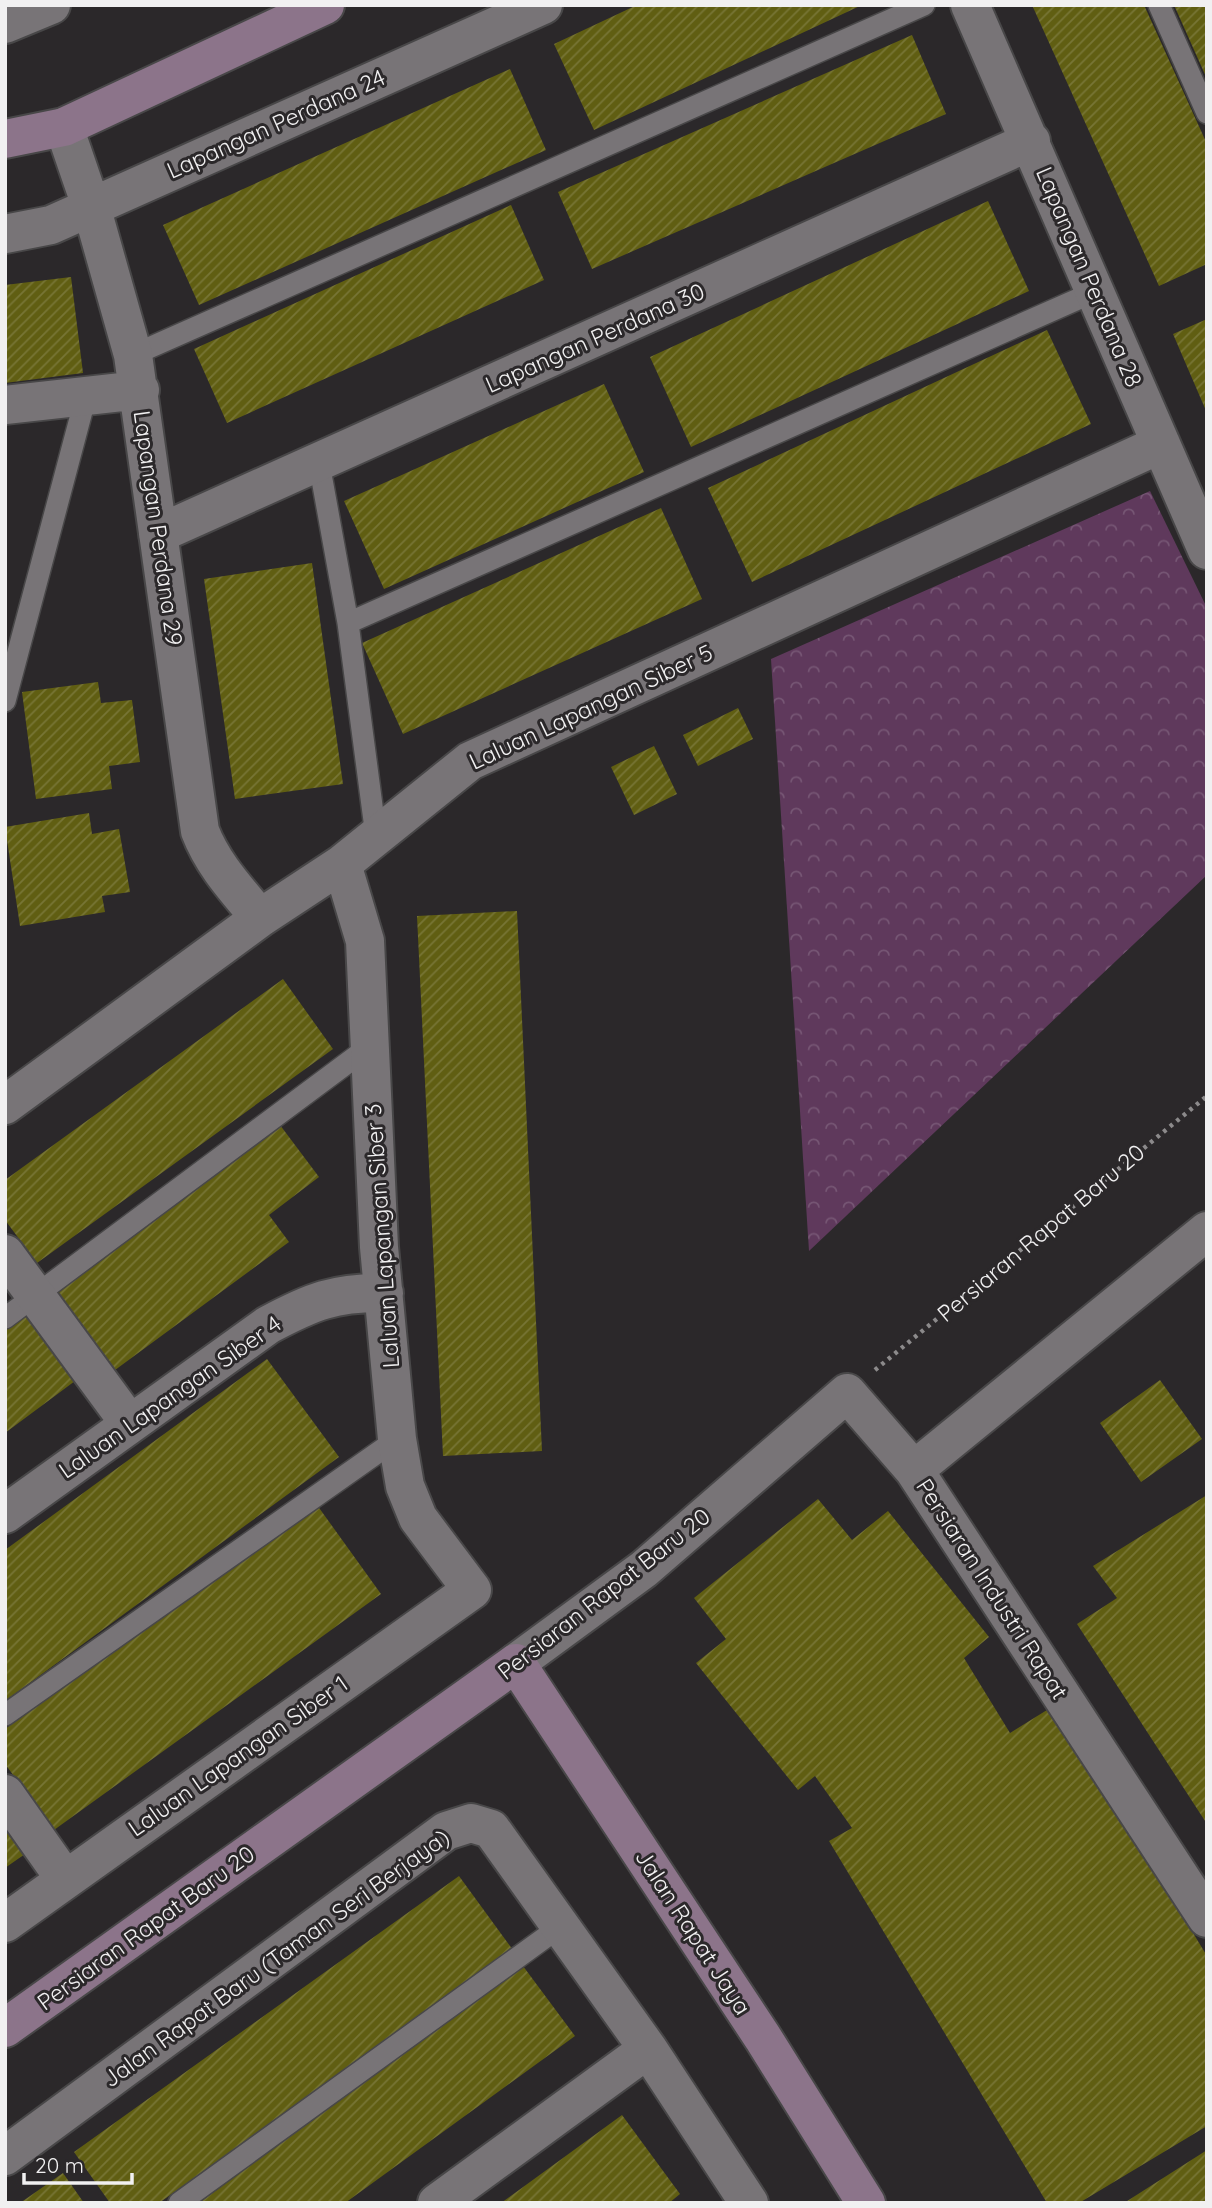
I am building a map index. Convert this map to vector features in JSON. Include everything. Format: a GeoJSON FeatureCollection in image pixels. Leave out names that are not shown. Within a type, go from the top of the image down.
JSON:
{"type":"FeatureCollection","features":[{"type":"Feature","properties":{"kind":"street"},"geometry":{"type":"LineString","coordinates":[[5,24],[51,5]]}},
{"type":"Feature","properties":{"kind":"street"},"geometry":{"type":"LineString","coordinates":[[5,139],[64,127],[325,5]]}},
{"type":"Feature","properties":{"kind":"street","name":"Lapangan Perdana 24"},"geometry":{"type":"LineString","coordinates":[[5,234],[51,225],[543,5]]}},
{"type":"Feature","properties":{"kind":"street","name":"Lapangan Perdana 28"},"geometry":{"type":"LineString","coordinates":[[970,5],[1207,550]]}},
{"type":"Feature","properties":{"kind":"street","name":"Lapangan Perdana 29"},"geometry":{"type":"LineString","coordinates":[[64,127],[91,206],[136,372],[200,831],[208,852],[260,918]]}},
{"type":"Feature","properties":{"kind":"street","name":"Lapangan Perdana 30"},"geometry":{"type":"LineString","coordinates":[[158,534],[1031,142]]}},
{"type":"Feature","properties":{"kind":"street"},"geometry":{"type":"LineString","coordinates":[[5,405],[86,396],[136,372]]}},
{"type":"Feature","properties":{"kind":"street","name":"Laluan Lapangan Siber 5"},"geometry":{"type":"LineString","coordinates":[[5,1105],[260,918],[342,864],[470,761],[1161,444]]}},
{"type":"Feature","properties":{"kind":"street","name":"Laluan Lapangan Siber 3"},"geometry":{"type":"LineString","coordinates":[[342,864],[365,941],[384,1293],[397,1438],[405,1486],[418,1518],[471,1590]]}},
{"type":"Feature","properties":{"kind":"street","name":"Persiaran Industri Rapat"},"geometry":{"type":"LineString","coordinates":[[1207,1231],[914,1470],[1207,1918]]}},
{"type":"Feature","properties":{"kind":"street"},"geometry":{"type":"LineString","coordinates":[[5,1254],[130,1424]]}},
{"type":"Feature","properties":{"kind":"street","name":"Laluan Lapangan Siber 4"},"geometry":{"type":"LineString","coordinates":[[5,1514],[268,1325],[313,1301],[356,1293],[384,1293]]}},
{"type":"Feature","properties":{"kind":"street"},"geometry":{"type":"LineString","coordinates":[[847,1393],[914,1470]]}},
{"type":"Feature","properties":{"kind":"street","name":"Persiaran Rapat Baru 20"},"geometry":{"type":"LineString","coordinates":[[5,2028],[644,1569],[847,1393]]}},
{"type":"Feature","properties":{"kind":"street","name":"Laluan Lapangan Siber 1"},"geometry":{"type":"LineString","coordinates":[[5,1923],[471,1590]]}},
{"type":"Feature","properties":{"kind":"street","name":"Jalan Rapat Jaya"},"geometry":{"type":"LineString","coordinates":[[516,1663],[763,2038],[866,2203]]}},
{"type":"Feature","properties":{"kind":"street"},"geometry":{"type":"LineString","coordinates":[[5,1794],[65,1879]]}},
{"type":"Feature","properties":{"kind":"street","name":"Jalan Rapat Baru (Taman Seri Berjaya)"},"geometry":{"type":"LineString","coordinates":[[5,2156],[446,1831],[471,1823],[491,1829],[648,2049],[749,2203]]}},
{"type":"Feature","properties":{"kind":"street"},"geometry":{"type":"LineString","coordinates":[[437,2203],[648,2049]]}},
{"type":"Feature","properties":{"kind":"lane"},"geometry":{"type":"LineString","coordinates":[[136,372],[924,5]]}},
{"type":"Feature","properties":{"kind":"lane"},"geometry":{"type":"LineString","coordinates":[[1159,5],[1207,113]]}},
{"type":"Feature","properties":{"kind":"lane"},"geometry":{"type":"LineString","coordinates":[[348,623],[1094,292]]}},
{"type":"Feature","properties":{"kind":"lane"},"geometry":{"type":"LineString","coordinates":[[5,701],[86,396]]}},
{"type":"Feature","properties":{"kind":"lane"},"geometry":{"type":"LineString","coordinates":[[318,463],[348,623],[376,836]]}},
{"type":"Feature","properties":{"kind":"lane"},"geometry":{"type":"LineString","coordinates":[[5,1318],[370,1046]]}},
{"type":"Feature","properties":{"kind":"lane"},"geometry":{"type":"LineString","coordinates":[[5,1715],[397,1438]]}},
{"type":"Feature","properties":{"kind":"lane"},"geometry":{"type":"LineString","coordinates":[[179,2203],[561,1926]]}},
{"type":"Feature","properties":{"kind":"path","name":"Persiaran Rapat Baru 20"},"geometry":{"type":"LineString","coordinates":[[847,1393],[1207,1096]]}},
{"type":"Feature","properties":{"kind":"green space"},"geometry":{"type":"Polygon","coordinates":[[[1150,491],[1207,608],[1207,875],[809,1251],[771,659],[1150,491]]]}},
{"type":"Feature","properties":{"kind":"building"},"geometry":{"type":"Polygon","coordinates":[[[637,5],[862,5],[594,130],[554,44],[637,5]]]}},
{"type":"Feature","properties":{"kind":"building"},"geometry":{"type":"Polygon","coordinates":[[[1032,5],[1144,5],[1207,144],[1207,264],[1159,286],[1032,5]]]}},
{"type":"Feature","properties":{"kind":"building"},"geometry":{"type":"Polygon","coordinates":[[[1174,5],[1207,5],[1207,79],[1174,5]]]}},
{"type":"Feature","properties":{"kind":"building"},"geometry":{"type":"Polygon","coordinates":[[[912,35],[946,114],[592,269],[558,192],[912,35]]]}},
{"type":"Feature","properties":{"kind":"building"},"geometry":{"type":"Polygon","coordinates":[[[510,69],[546,150],[199,305],[163,225],[510,69]]]}},
{"type":"Feature","properties":{"kind":"building"},"geometry":{"type":"Polygon","coordinates":[[[988,201],[1029,291],[691,447],[650,357],[988,201]]]}},
{"type":"Feature","properties":{"kind":"building"},"geometry":{"type":"Polygon","coordinates":[[[511,205],[544,280],[227,423],[194,349],[511,205]]]}},
{"type":"Feature","properties":{"kind":"building"},"geometry":{"type":"Polygon","coordinates":[[[71,277],[83,373],[5,383],[5,285],[71,277]]]}},
{"type":"Feature","properties":{"kind":"building"},"geometry":{"type":"Polygon","coordinates":[[[1207,319],[1207,413],[1173,334],[1207,319]]]}},
{"type":"Feature","properties":{"kind":"building"},"geometry":{"type":"Polygon","coordinates":[[[1047,330],[1091,424],[752,582],[708,488],[1047,330]]]}},
{"type":"Feature","properties":{"kind":"building"},"geometry":{"type":"Polygon","coordinates":[[[604,384],[644,472],[384,589],[344,501],[604,384]]]}},
{"type":"Feature","properties":{"kind":"building"},"geometry":{"type":"Polygon","coordinates":[[[661,508],[702,599],[403,734],[362,643],[661,508]]]}},
{"type":"Feature","properties":{"kind":"building"},"geometry":{"type":"Polygon","coordinates":[[[312,563],[343,784],[235,799],[204,579],[312,563]]]}},
{"type":"Feature","properties":{"kind":"building"},"geometry":{"type":"Polygon","coordinates":[[[98,682],[101,703],[132,700],[140,762],[109,766],[112,789],[36,799],[22,692],[98,682]]]}},
{"type":"Feature","properties":{"kind":"building"},"geometry":{"type":"Polygon","coordinates":[[[738,708],[753,739],[698,766],[683,735],[738,708]]]}},
{"type":"Feature","properties":{"kind":"building"},"geometry":{"type":"Polygon","coordinates":[[[654,746],[677,794],[634,815],[611,767],[654,746]]]}},
{"type":"Feature","properties":{"kind":"building"},"geometry":{"type":"Polygon","coordinates":[[[89,813],[92,834],[119,829],[130,892],[102,896],[105,912],[20,926],[5,827],[89,813]]]}},
{"type":"Feature","properties":{"kind":"building"},"geometry":{"type":"Polygon","coordinates":[[[517,911],[542,1451],[443,1456],[417,916],[517,911]]]}},
{"type":"Feature","properties":{"kind":"building"},"geometry":{"type":"Polygon","coordinates":[[[283,979],[333,1049],[37,1263],[5,1220],[5,1180],[283,979]]]}},
{"type":"Feature","properties":{"kind":"building"},"geometry":{"type":"Polygon","coordinates":[[[280,1125],[319,1177],[269,1215],[289,1242],[111,1373],[52,1294],[280,1125]]]}},
{"type":"Feature","properties":{"kind":"building"},"geometry":{"type":"Polygon","coordinates":[[[23,1312],[75,1381],[5,1433],[5,1325],[23,1312]]]}},
{"type":"Feature","properties":{"kind":"building"},"geometry":{"type":"Polygon","coordinates":[[[267,1359],[339,1457],[5,1701],[5,1550],[267,1359]]]}},
{"type":"Feature","properties":{"kind":"building"},"geometry":{"type":"Polygon","coordinates":[[[1160,1380],[1202,1439],[1141,1482],[1100,1423],[1160,1380]]]}},
{"type":"Feature","properties":{"kind":"building"},"geometry":{"type":"Polygon","coordinates":[[[1207,1495],[1207,1824],[1077,1624],[1117,1598],[1093,1566],[1207,1495]]]}},
{"type":"Feature","properties":{"kind":"building"},"geometry":{"type":"Polygon","coordinates":[[[818,1499],[852,1540],[888,1511],[989,1637],[964,1658],[1010,1733],[1055,1705],[1207,1956],[1207,2126],[1079,2203],[1047,2203],[829,1841],[852,1828],[815,1776],[798,1790],[696,1663],[726,1639],[694,1598],[818,1499]]]}},
{"type":"Feature","properties":{"kind":"building"},"geometry":{"type":"Polygon","coordinates":[[[317,1505],[381,1594],[54,1830],[5,1764],[5,1729],[317,1505]]]}},
{"type":"Feature","properties":{"kind":"building"},"geometry":{"type":"Polygon","coordinates":[[[5,1827],[25,1854],[5,1868],[5,1827]]]}},
{"type":"Feature","properties":{"kind":"building"},"geometry":{"type":"Polygon","coordinates":[[[459,1876],[513,1950],[159,2203],[110,2203],[74,2152],[459,1876]]]}},
{"type":"Feature","properties":{"kind":"building"},"geometry":{"type":"Polygon","coordinates":[[[523,1966],[575,2036],[345,2203],[199,2203],[523,1966]]]}},
{"type":"Feature","properties":{"kind":"building"},"geometry":{"type":"Polygon","coordinates":[[[622,2115],[680,2194],[669,2203],[501,2203],[622,2115]]]}},
{"type":"Feature","properties":{"kind":"building"},"geometry":{"type":"Polygon","coordinates":[[[1207,2150],[1207,2203],[1124,2203],[1207,2150]]]}},
{"type":"Feature","properties":{"kind":"building"},"geometry":{"type":"Polygon","coordinates":[[[63,2173],[84,2203],[20,2203],[63,2173]]]}}]}
